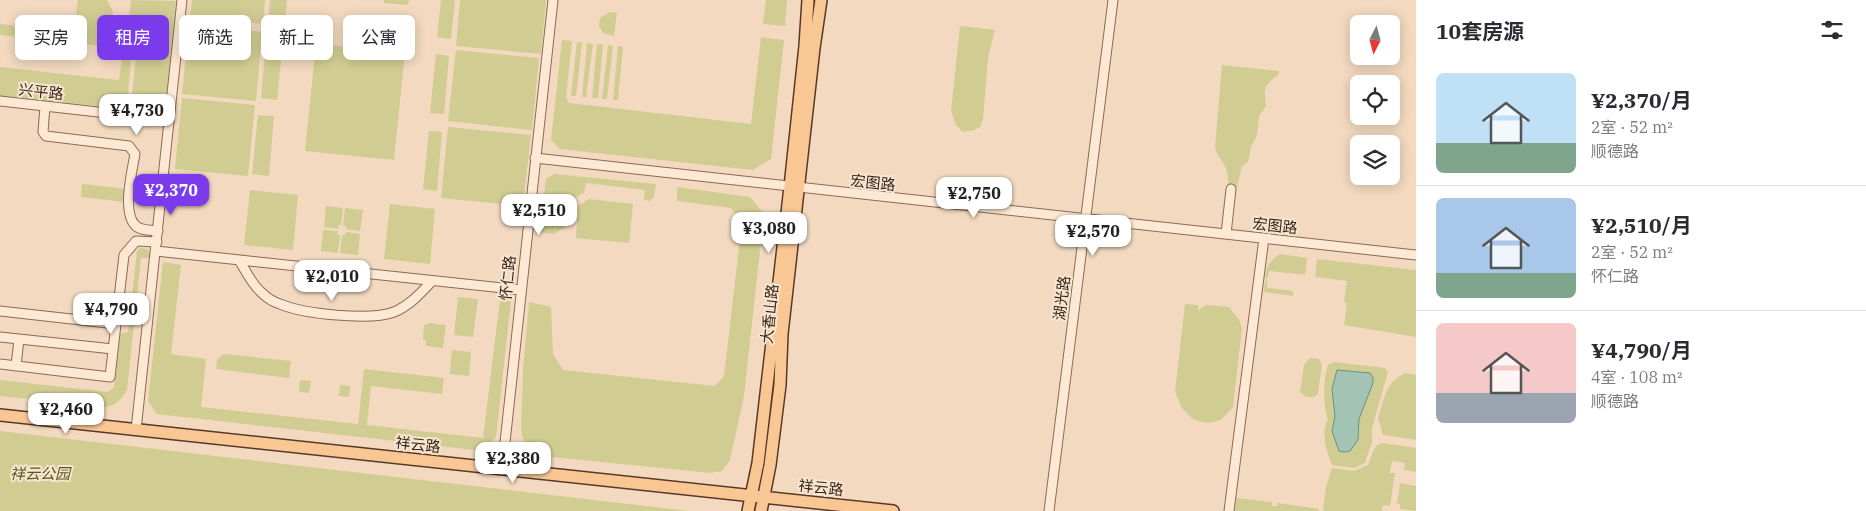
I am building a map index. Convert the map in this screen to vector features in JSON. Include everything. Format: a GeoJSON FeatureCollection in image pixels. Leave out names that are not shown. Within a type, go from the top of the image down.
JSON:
{"type":"FeatureCollection","features":[{"type":"Feature","properties":{"kind":"main road","name":"大香山路"},"geometry":{"type":"LineString","coordinates":[[761,511],[765,497],[780,385],[782,334],[795,188],[808,0]]}},
{"type":"Feature","properties":{"kind":"main road","name":"大香山路"},"geometry":{"type":"LineString","coordinates":[[748,511],[752,495],[822,0]]}},
{"type":"Feature","properties":{"kind":"main road","name":"祥云路"},"geometry":{"type":"LineString","coordinates":[[0,415],[893,511]]}},
{"type":"Feature","properties":{"kind":"street"},"geometry":{"type":"LineString","coordinates":[[136,430],[182,0]]}},
{"type":"Feature","properties":{"kind":"street","name":"怀仁路"},"geometry":{"type":"LineString","coordinates":[[502,470],[553,0]]}},
{"type":"Feature","properties":{"kind":"street","name":"湖光路"},"geometry":{"type":"LineString","coordinates":[[1049,511],[1113,0]]}},
{"type":"Feature","properties":{"kind":"street"},"geometry":{"type":"LineString","coordinates":[[0,101],[0,107]]}},
{"type":"Feature","properties":{"kind":"street","name":"兴平路"},"geometry":{"type":"LineString","coordinates":[[0,101],[169,120]]}},
{"type":"Feature","properties":{"kind":"street"},"geometry":{"type":"LineString","coordinates":[[45,106],[43,132],[46,136],[129,146],[134,154],[128,204],[131,220],[140,229],[158,231]]}},
{"type":"Feature","properties":{"kind":"street","name":"宏图路"},"geometry":{"type":"LineString","coordinates":[[535,158],[1416,255]]}},
{"type":"Feature","properties":{"kind":"street"},"geometry":{"type":"LineString","coordinates":[[1226,234],[1231,188]]}},
{"type":"Feature","properties":{"kind":"street"},"geometry":{"type":"LineString","coordinates":[[1229,511],[1264,238]]}},
{"type":"Feature","properties":{"kind":"street"},"geometry":{"type":"LineString","coordinates":[[0,364],[110,377],[124,255],[136,241],[239,260],[521,290]]}},
{"type":"Feature","properties":{"kind":"street"},"geometry":{"type":"LineString","coordinates":[[239,260],[255,286],[270,299],[302,310],[350,316],[377,316],[394,312],[409,303],[432,281]]}},
{"type":"Feature","properties":{"kind":"street"},"geometry":{"type":"LineString","coordinates":[[0,311],[116,324]]}},
{"type":"Feature","properties":{"kind":"street"},"geometry":{"type":"LineString","coordinates":[[0,337],[113,350]]}},
{"type":"Feature","properties":{"kind":"street"},"geometry":{"type":"LineString","coordinates":[[16,366],[19,339]]}},
{"type":"Feature","properties":{"kind":"green space"},"geometry":{"type":"Polygon","coordinates":[[[78,0],[107,0],[113,15],[97,15],[97,46],[87,45],[87,15],[76,15],[78,0]]]}},
{"type":"Feature","properties":{"kind":"green space"},"geometry":{"type":"Polygon","coordinates":[[[131,0],[176,1],[166,98],[148,111],[0,96],[0,67],[119,80],[122,60],[131,60],[128,93],[132,94],[136,60],[169,60],[169,15],[129,15],[131,0]]]}},
{"type":"Feature","properties":{"kind":"green space"},"geometry":{"type":"Polygon","coordinates":[[[192,0],[265,0],[261,24],[251,23],[251,15],[190,15],[192,0]]]}},
{"type":"Feature","properties":{"kind":"green space"},"geometry":{"type":"Polygon","coordinates":[[[270,0],[287,0],[286,15],[269,15],[270,0]]]}},
{"type":"Feature","properties":{"kind":"green space"},"geometry":{"type":"Polygon","coordinates":[[[384,0],[409,0],[408,5],[384,3],[384,0]]]}},
{"type":"Feature","properties":{"kind":"green space"},"geometry":{"type":"Polygon","coordinates":[[[441,0],[455,0],[451,39],[437,37],[441,0]]]}},
{"type":"Feature","properties":{"kind":"green space"},"geometry":{"type":"Polygon","coordinates":[[[460,0],[546,0],[541,54],[456,46],[460,0]]]}},
{"type":"Feature","properties":{"kind":"green space"},"geometry":{"type":"Polygon","coordinates":[[[766,0],[787,0],[785,26],[763,24],[766,0]]]}},
{"type":"Feature","properties":{"kind":"green space"},"geometry":{"type":"Polygon","coordinates":[[[610,12],[617,13],[614,36],[603,33],[599,26],[600,18],[610,12]]]}},
{"type":"Feature","properties":{"kind":"green space"},"geometry":{"type":"Polygon","coordinates":[[[0,24],[15,26],[15,37],[0,35],[0,24]]]}},
{"type":"Feature","properties":{"kind":"green space"},"geometry":{"type":"Polygon","coordinates":[[[960,26],[995,30],[988,58],[983,119],[980,127],[963,132],[956,125],[951,111],[960,26]]]}},
{"type":"Feature","properties":{"kind":"green space"},"geometry":{"type":"Polygon","coordinates":[[[251,31],[261,32],[256,101],[182,94],[185,60],[251,60],[251,31]]]}},
{"type":"Feature","properties":{"kind":"green space"},"geometry":{"type":"Polygon","coordinates":[[[761,37],[784,40],[771,159],[753,170],[560,149],[551,140],[562,40],[572,41],[566,97],[569,103],[751,124],[761,37]]]}},
{"type":"Feature","properties":{"kind":"green space"},"geometry":{"type":"Polygon","coordinates":[[[577,42],[582,43],[576,96],[571,96],[577,42]]]}},
{"type":"Feature","properties":{"kind":"green space"},"geometry":{"type":"Polygon","coordinates":[[[587,43],[593,44],[586,97],[582,97],[587,43]]]}},
{"type":"Feature","properties":{"kind":"green space"},"geometry":{"type":"Polygon","coordinates":[[[597,44],[603,45],[598,98],[592,98],[597,44]]]}},
{"type":"Feature","properties":{"kind":"green space"},"geometry":{"type":"Polygon","coordinates":[[[608,45],[613,46],[607,99],[602,99],[608,45]]]}},
{"type":"Feature","properties":{"kind":"green space"},"geometry":{"type":"Polygon","coordinates":[[[333,46],[343,46],[343,60],[404,60],[394,160],[305,151],[314,60],[333,60],[333,46]]]}},
{"type":"Feature","properties":{"kind":"green space"},"geometry":{"type":"Polygon","coordinates":[[[618,46],[623,47],[618,100],[613,100],[618,46]]]}},
{"type":"Feature","properties":{"kind":"green space"},"geometry":{"type":"Polygon","coordinates":[[[456,50],[539,58],[532,130],[448,121],[456,50]]]}},
{"type":"Feature","properties":{"kind":"green space"},"geometry":{"type":"Polygon","coordinates":[[[436,54],[449,56],[444,114],[430,113],[436,54]]]}},
{"type":"Feature","properties":{"kind":"green space"},"geometry":{"type":"Polygon","coordinates":[[[264,60],[281,60],[277,100],[261,98],[264,60]]]}},
{"type":"Feature","properties":{"kind":"green space"},"geometry":{"type":"Polygon","coordinates":[[[1222,65],[1279,71],[1278,75],[1267,85],[1265,95],[1266,106],[1259,116],[1257,135],[1251,147],[1248,162],[1242,166],[1237,187],[1228,186],[1226,168],[1215,148],[1222,65]]]}},
{"type":"Feature","properties":{"kind":"green space"},"geometry":{"type":"Polygon","coordinates":[[[182,98],[255,105],[248,176],[175,169],[182,98]]]}},
{"type":"Feature","properties":{"kind":"green space"},"geometry":{"type":"Polygon","coordinates":[[[258,115],[274,116],[269,176],[252,174],[258,115]]]}},
{"type":"Feature","properties":{"kind":"green space"},"geometry":{"type":"Polygon","coordinates":[[[448,127],[531,135],[523,206],[441,198],[448,127]]]}},
{"type":"Feature","properties":{"kind":"green space"},"geometry":{"type":"Polygon","coordinates":[[[429,131],[442,132],[437,191],[423,189],[429,131]]]}},
{"type":"Feature","properties":{"kind":"green space"},"geometry":{"type":"Polygon","coordinates":[[[554,174],[656,184],[654,197],[650,201],[644,200],[645,190],[586,183],[584,193],[574,199],[568,207],[564,228],[554,234],[539,232],[546,179],[554,174]]]}},
{"type":"Feature","properties":{"kind":"green space"},"geometry":{"type":"Polygon","coordinates":[[[82,184],[126,189],[125,202],[81,197],[82,184]]]}},
{"type":"Feature","properties":{"kind":"green space"},"geometry":{"type":"Polygon","coordinates":[[[677,187],[750,197],[764,214],[744,396],[730,460],[722,471],[711,473],[531,455],[525,447],[521,430],[523,369],[529,302],[551,307],[553,354],[563,370],[715,386],[724,376],[742,222],[731,208],[677,201],[677,187]]]}},
{"type":"Feature","properties":{"kind":"green space"},"geometry":{"type":"Polygon","coordinates":[[[250,190],[298,195],[293,250],[244,245],[250,190]]]}},
{"type":"Feature","properties":{"kind":"green space"},"geometry":{"type":"Polygon","coordinates":[[[589,199],[633,204],[629,243],[576,238],[578,206],[589,199]]]}},
{"type":"Feature","properties":{"kind":"green space"},"geometry":{"type":"Polygon","coordinates":[[[390,204],[435,209],[430,264],[384,259],[390,204]]]}},
{"type":"Feature","properties":{"kind":"green space"},"geometry":{"type":"Polygon","coordinates":[[[326,206],[343,208],[341,226],[338,225],[338,229],[324,227],[326,206]]]}},
{"type":"Feature","properties":{"kind":"green space"},"geometry":{"type":"Polygon","coordinates":[[[345,208],[363,210],[360,231],[346,229],[346,226],[343,226],[345,208]]]}},
{"type":"Feature","properties":{"kind":"green space"},"geometry":{"type":"Polygon","coordinates":[[[323,230],[338,231],[337,234],[340,235],[338,253],[321,251],[323,230]]]}},
{"type":"Feature","properties":{"kind":"green space"},"geometry":{"type":"Polygon","coordinates":[[[346,232],[360,234],[358,255],[340,253],[342,235],[345,235],[346,232]]]}},
{"type":"Feature","properties":{"kind":"green space"},"geometry":{"type":"Polygon","coordinates":[[[140,248],[147,249],[151,255],[150,258],[141,258],[127,390],[121,399],[115,404],[105,407],[0,396],[0,380],[108,392],[114,387],[120,334],[128,332],[137,251],[140,248]]]}},
{"type":"Feature","properties":{"kind":"green space"},"geometry":{"type":"Polygon","coordinates":[[[1280,254],[1307,258],[1305,275],[1269,271],[1267,279],[1265,279],[1269,264],[1280,254]]]}},
{"type":"Feature","properties":{"kind":"green space"},"geometry":{"type":"Polygon","coordinates":[[[1317,259],[1416,270],[1416,337],[1344,325],[1347,303],[1344,302],[1347,281],[1315,277],[1317,259]]]}},
{"type":"Feature","properties":{"kind":"green space"},"geometry":{"type":"Polygon","coordinates":[[[163,262],[181,265],[171,354],[206,359],[201,407],[358,424],[364,369],[444,378],[442,394],[371,386],[367,425],[483,438],[500,300],[511,301],[496,437],[483,451],[157,414],[148,401],[163,262]]]}},
{"type":"Feature","properties":{"kind":"green space"},"geometry":{"type":"Polygon","coordinates":[[[1265,281],[1267,281],[1267,288],[1293,291],[1293,296],[1264,292],[1265,281]]]}},
{"type":"Feature","properties":{"kind":"green space"},"geometry":{"type":"Polygon","coordinates":[[[458,297],[478,299],[473,337],[454,335],[458,297]]]}},
{"type":"Feature","properties":{"kind":"green space"},"geometry":{"type":"Polygon","coordinates":[[[1185,304],[1198,305],[1198,310],[1206,305],[1229,307],[1239,320],[1242,328],[1233,407],[1221,420],[1208,423],[1194,420],[1182,408],[1175,392],[1185,304]]]}},
{"type":"Feature","properties":{"kind":"green space"},"geometry":{"type":"Polygon","coordinates":[[[430,323],[446,325],[443,348],[426,346],[426,340],[423,340],[424,325],[430,323]]]}},
{"type":"Feature","properties":{"kind":"green space"},"geometry":{"type":"Polygon","coordinates":[[[452,350],[471,352],[469,376],[450,374],[452,350]]]}},
{"type":"Feature","properties":{"kind":"green space"},"geometry":{"type":"Polygon","coordinates":[[[224,354],[291,361],[289,378],[216,369],[217,359],[224,354]]]}},
{"type":"Feature","properties":{"kind":"green space"},"geometry":{"type":"Polygon","coordinates":[[[1310,358],[1319,359],[1322,364],[1318,394],[1313,397],[1306,397],[1300,392],[1304,365],[1310,358]]]}},
{"type":"Feature","properties":{"kind":"green space"},"geometry":{"type":"Polygon","coordinates":[[[1334,362],[1385,368],[1388,372],[1372,428],[1372,442],[1365,463],[1354,468],[1332,465],[1325,442],[1324,436],[1328,420],[1324,400],[1324,385],[1328,365],[1334,362]]]}},
{"type":"Feature","properties":{"kind":"green space"},"geometry":{"type":"Polygon","coordinates":[[[1407,373],[1416,375],[1416,440],[1383,435],[1378,418],[1384,397],[1390,385],[1394,380],[1407,373]]]}},
{"type":"Feature","properties":{"kind":"green space"},"geometry":{"type":"Polygon","coordinates":[[[300,380],[311,381],[309,393],[299,392],[300,380]]]}},
{"type":"Feature","properties":{"kind":"green space"},"geometry":{"type":"Polygon","coordinates":[[[340,385],[350,386],[349,397],[339,396],[340,385]]]}},
{"type":"Feature","properties":{"kind":"green space","name":"祥云公园"},"geometry":{"type":"Polygon","coordinates":[[[0,431],[689,511],[0,511],[0,431]]]}},
{"type":"Feature","properties":{"kind":"green space"},"geometry":{"type":"Polygon","coordinates":[[[1383,443],[1416,448],[1416,472],[1404,470],[1405,463],[1392,461],[1390,473],[1395,473],[1390,506],[1383,505],[1382,511],[1323,511],[1326,487],[1332,468],[1354,471],[1368,465],[1374,449],[1383,443]]]}},
{"type":"Feature","properties":{"kind":"green space"},"geometry":{"type":"Polygon","coordinates":[[[1400,483],[1416,486],[1416,511],[1400,509],[1400,504],[1397,504],[1400,483]]]}},
{"type":"Feature","properties":{"kind":"green space"},"geometry":{"type":"Polygon","coordinates":[[[1236,498],[1272,502],[1272,506],[1277,506],[1278,503],[1319,509],[1319,511],[1235,511],[1236,498]]]}},
{"type":"Feature","properties":{"kind":"shaded area"},"geometry":{"type":"Polygon","coordinates":[[[1337,370],[1370,373],[1373,378],[1373,383],[1359,419],[1358,440],[1350,451],[1344,452],[1339,451],[1332,431],[1335,416],[1332,389],[1337,370]]]}}]}
